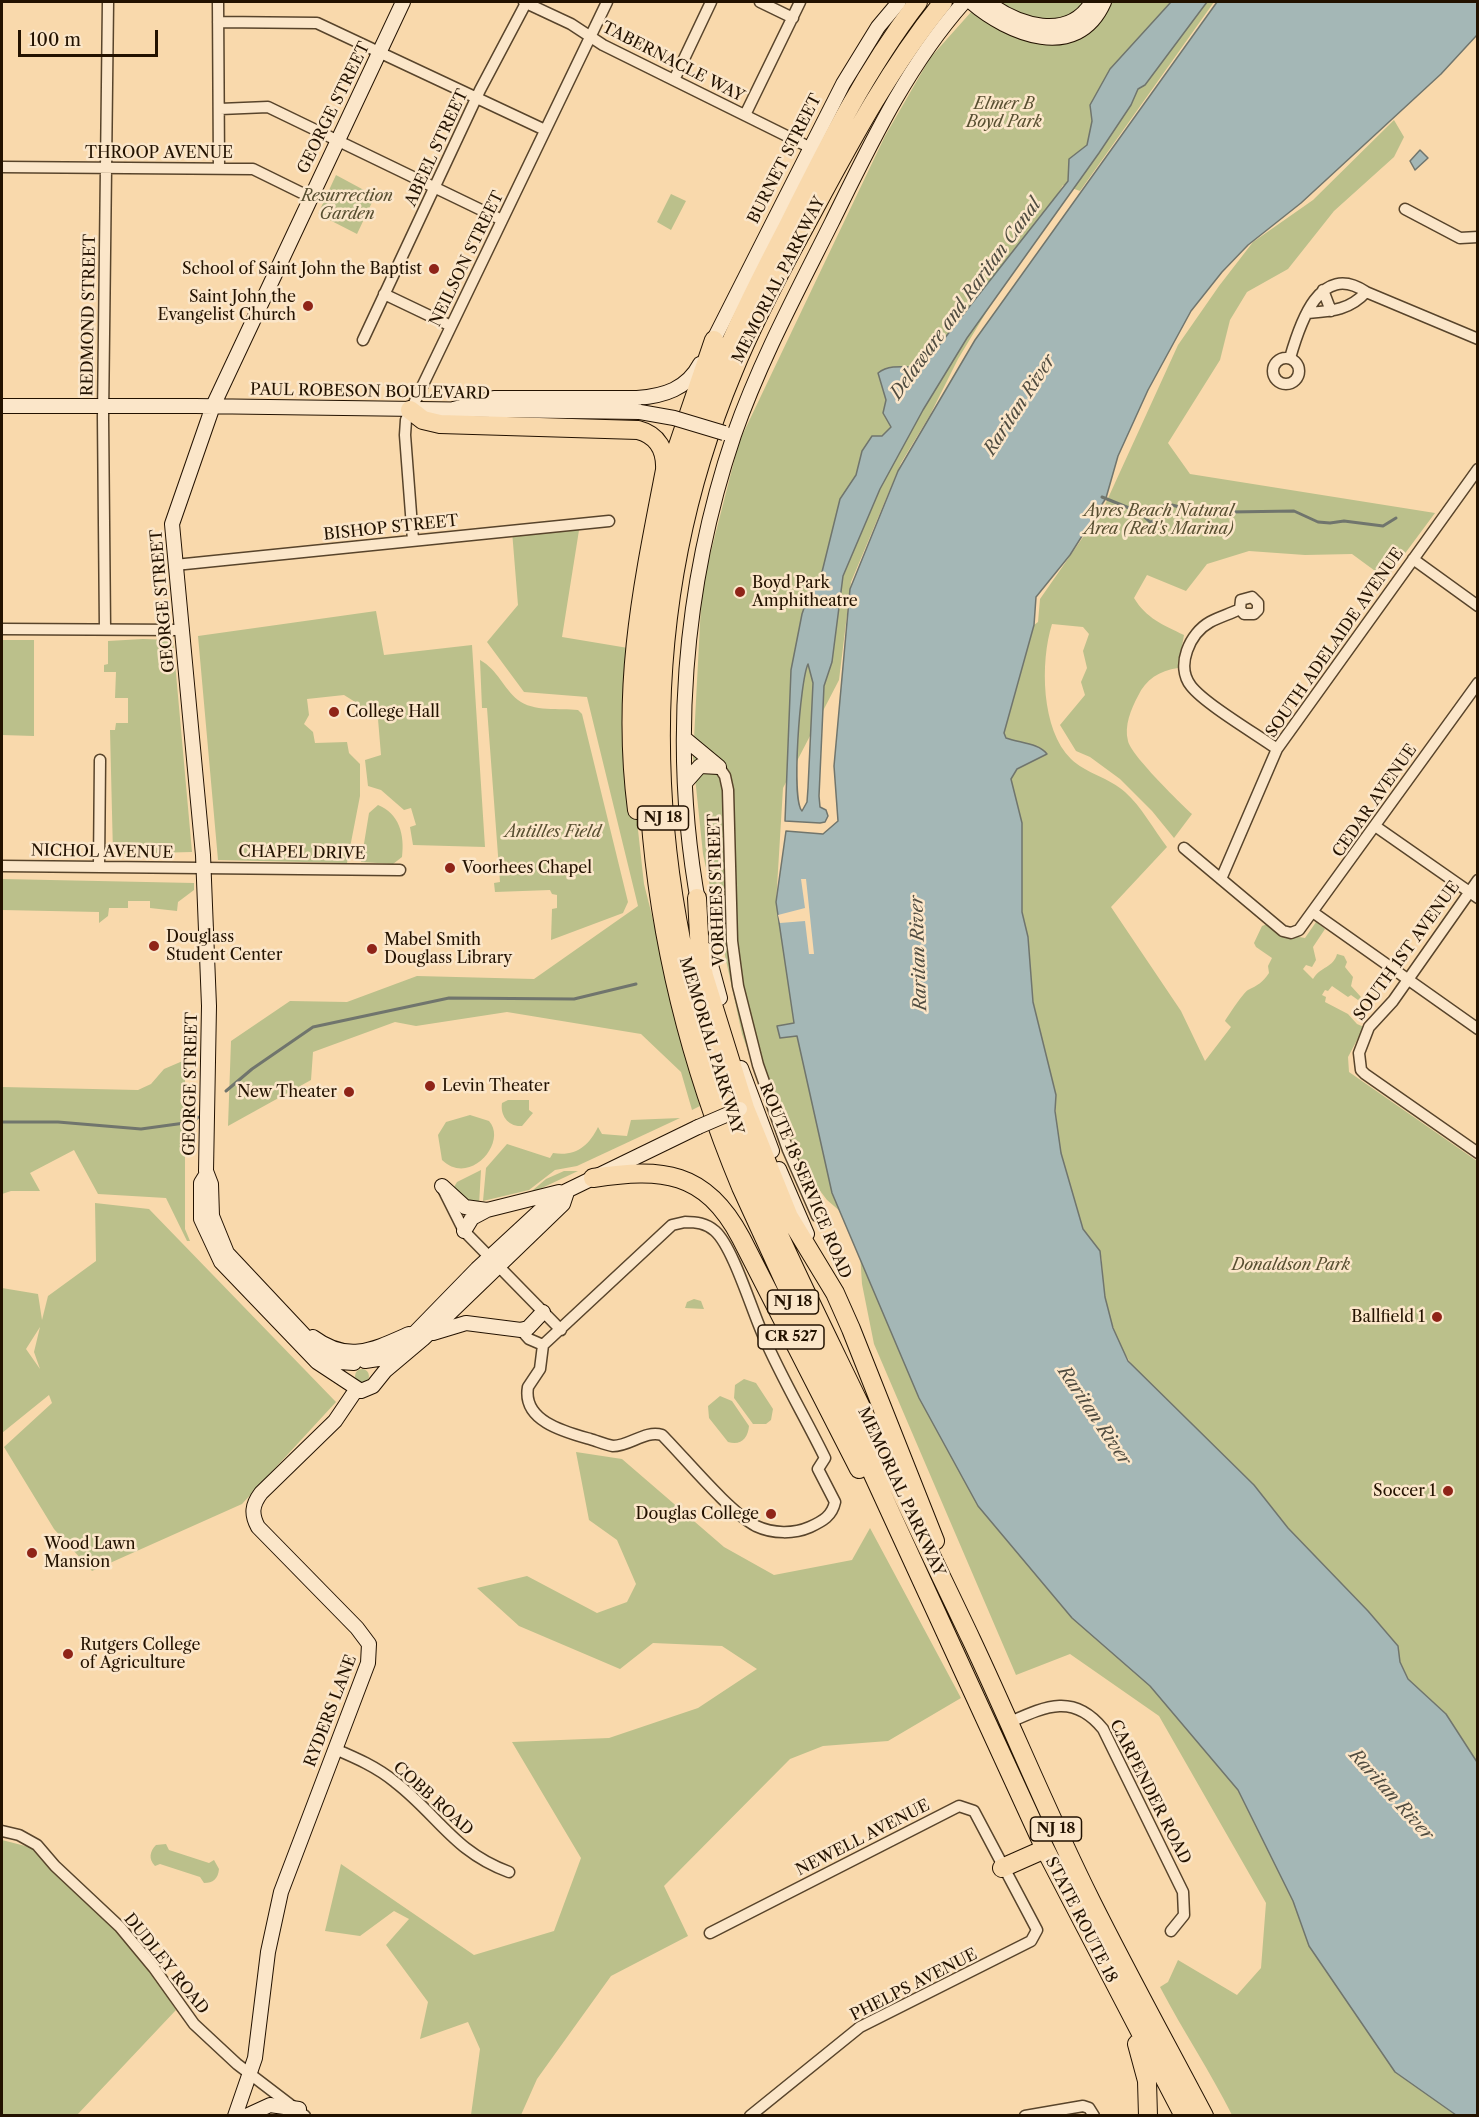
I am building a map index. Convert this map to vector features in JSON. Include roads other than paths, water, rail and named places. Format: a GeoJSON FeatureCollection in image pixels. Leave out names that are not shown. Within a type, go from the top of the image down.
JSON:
{"type":"FeatureCollection","features":[{"type":"Feature","properties":{"kind":"highway","name":"MEMORIAL PARKWAY"},"geometry":{"type":"LineString","coordinates":[[918,2],[885,47],[852,101],[747,307],[702,415],[671,519],[652,629],[646,741],[648,803],[655,876],[679,1006],[708,1102],[741,1187],[926,1590]]}},
{"type":"Feature","properties":{"kind":"highway","name":"MEMORIAL PARKWAY"},"geometry":{"type":"LineString","coordinates":[[943,2],[907,49],[871,105],[768,296],[731,375],[701,461],[680,542],[663,663],[660,754],[665,842],[676,917],[697,1010],[724,1100],[775,1225],[971,1639]]}},
{"type":"Feature","properties":{"kind":"highway"},"geometry":{"type":"LineString","coordinates":[[659,500],[714,340]]}},
{"type":"Feature","properties":{"kind":"highway"},"geometry":{"type":"LineString","coordinates":[[410,410],[423,420],[440,424],[621,429],[647,433],[660,444],[665,456],[636,622],[632,686],[632,750],[636,803],[649,888],[662,955],[679,1006]]}},
{"type":"Feature","properties":{"kind":"highway"},"geometry":{"type":"LineString","coordinates":[[697,898],[700,954],[704,976],[742,1108]]}},
{"type":"Feature","properties":{"kind":"highway","name":"CR 527"},"geometry":{"type":"LineString","coordinates":[[742,1108],[789,1217],[834,1293],[897,1442],[971,1639]]}},
{"type":"Feature","properties":{"kind":"highway","name":"CR 527"},"geometry":{"type":"LineString","coordinates":[[593,1178],[633,1172],[664,1174],[699,1187],[720,1204],[741,1238],[890,1534],[926,1590]]}},
{"type":"Feature","properties":{"kind":"highway","name":"STATE ROUTE 18"},"geometry":{"type":"LineString","coordinates":[[926,1590],[1045,1849],[1184,2115]]}},
{"type":"Feature","properties":{"kind":"highway","name":"STATE ROUTE 18"},"geometry":{"type":"LineString","coordinates":[[971,1639],[1092,1902],[1204,2115]]}},
{"type":"Feature","properties":{"kind":"highway"},"geometry":{"type":"LineString","coordinates":[[1002,1868],[1045,1849]]}},
{"type":"Feature","properties":{"kind":"highway"},"geometry":{"type":"LineString","coordinates":[[1133,2020],[1138,2052],[1147,2081],[1149,2115]]}},
{"type":"Feature","properties":{"kind":"main road","name":"GEORGE STREET"},"geometry":{"type":"LineString","coordinates":[[403,2],[213,406],[172,524],[203,868],[209,1006],[206,1175],[210,1184],[212,1216],[227,1253],[325,1356],[339,1362],[360,1362],[391,1355],[418,1335]]}},
{"type":"Feature","properties":{"kind":"main road"},"geometry":{"type":"LineString","coordinates":[[878,27],[893,2]]}},
{"type":"Feature","properties":{"kind":"main road","name":"BURNET STREET"},"geometry":{"type":"LineString","coordinates":[[450,410],[494,398],[637,398],[664,394],[690,380],[714,340],[809,147],[878,27],[899,2]]}},
{"type":"Feature","properties":{"kind":"main road","name":"ROUTE 18 SERVICE ROAD"},"geometry":{"type":"LineString","coordinates":[[834,1293],[783,1179],[743,1074],[719,996],[697,898],[685,783],[687,662],[697,583],[729,434],[781,324],[881,125],[921,56],[964,2]]}},
{"type":"Feature","properties":{"kind":"main road"},"geometry":{"type":"LineString","coordinates":[[971,2],[1034,36],[1060,37],[1085,27],[1097,15],[1104,2]]}},
{"type":"Feature","properties":{"kind":"main road"},"geometry":{"type":"LineString","coordinates":[[987,2],[1004,19],[1056,26],[1079,17],[1092,2]]}},
{"type":"Feature","properties":{"kind":"main road","name":"PAUL ROBESON BOULEVARD"},"geometry":{"type":"LineString","coordinates":[[2,406],[213,406],[640,412],[674,418],[729,434]]}},
{"type":"Feature","properties":{"kind":"main road"},"geometry":{"type":"LineString","coordinates":[[684,738],[719,767]]}},
{"type":"Feature","properties":{"kind":"main road"},"geometry":{"type":"LineString","coordinates":[[685,783],[700,766],[719,767]]}},
{"type":"Feature","properties":{"kind":"main road"},"geometry":{"type":"LineString","coordinates":[[464,1231],[472,1218],[487,1210],[567,1192],[698,1127],[742,1108]]}},
{"type":"Feature","properties":{"kind":"main road","name":"GEORGE STREET"},"geometry":{"type":"LineString","coordinates":[[206,1175],[201,1183],[201,1219],[221,1262],[317,1362],[352,1385]]}},
{"type":"Feature","properties":{"kind":"main road"},"geometry":{"type":"LineString","coordinates":[[441,1183],[465,1207],[487,1210]]}},
{"type":"Feature","properties":{"kind":"main road","name":"GEORGE STREET"},"geometry":{"type":"LineString","coordinates":[[376,1379],[556,1196],[567,1192]]}},
{"type":"Feature","properties":{"kind":"main road"},"geometry":{"type":"LineString","coordinates":[[298,1326],[326,1345],[351,1353],[374,1350],[418,1335],[466,1323],[521,1330],[528,1328],[543,1312]]}},
{"type":"Feature","properties":{"kind":"main road"},"geometry":{"type":"LineString","coordinates":[[360,1362],[374,1368],[376,1379],[370,1389],[352,1385],[348,1370],[360,1362]]}},
{"type":"Feature","properties":{"kind":"main road","name":"RYDERS LANE"},"geometry":{"type":"LineString","coordinates":[[235,2115],[251,2075],[275,1911],[297,1844],[368,1663],[369,1644],[357,1628],[264,1534],[254,1521],[252,1511],[261,1493],[335,1421],[352,1385]]}},
{"type":"Feature","properties":{"kind":"main road"},"geometry":{"type":"LineString","coordinates":[[246,2115],[270,2105],[302,2112]]}},
{"type":"Feature","properties":{"kind":"street","name":"REDMOND STREET"},"geometry":{"type":"LineString","coordinates":[[105,628],[103,406],[108,2]]}},
{"type":"Feature","properties":{"kind":"street"},"geometry":{"type":"LineString","coordinates":[[218,2],[219,168]]}},
{"type":"Feature","properties":{"kind":"street","name":"TABERNACLE WAY"},"geometry":{"type":"LineString","coordinates":[[525,2],[809,147]]}},
{"type":"Feature","properties":{"kind":"street","name":"ABEEL STREET"},"geometry":{"type":"LineString","coordinates":[[363,340],[525,2]]}},
{"type":"Feature","properties":{"kind":"street","name":"NEILSON STREET"},"geometry":{"type":"LineString","coordinates":[[413,540],[405,435],[410,410],[607,2]]}},
{"type":"Feature","properties":{"kind":"street"},"geometry":{"type":"LineString","coordinates":[[674,80],[711,2]]}},
{"type":"Feature","properties":{"kind":"street"},"geometry":{"type":"LineString","coordinates":[[760,2],[793,18]]}},
{"type":"Feature","properties":{"kind":"street"},"geometry":{"type":"LineString","coordinates":[[745,115],[800,2]]}},
{"type":"Feature","properties":{"kind":"street"},"geometry":{"type":"LineString","coordinates":[[218,22],[317,23],[545,130]]}},
{"type":"Feature","properties":{"kind":"street"},"geometry":{"type":"LineString","coordinates":[[220,109],[268,107],[502,220]]}},
{"type":"Feature","properties":{"kind":"street","name":"THROOP AVENUE"},"geometry":{"type":"LineString","coordinates":[[2,167],[253,169],[310,197]]}},
{"type":"Feature","properties":{"kind":"street"},"geometry":{"type":"LineString","coordinates":[[1405,209],[1460,238],[1478,237]]}},
{"type":"Feature","properties":{"kind":"street"},"geometry":{"type":"LineString","coordinates":[[1290,358],[1295,339],[1308,313],[1323,290],[1335,282],[1354,284],[1366,292],[1478,339]]}},
{"type":"Feature","properties":{"kind":"street"},"geometry":{"type":"LineString","coordinates":[[1323,290],[1331,311]]}},
{"type":"Feature","properties":{"kind":"street"},"geometry":{"type":"LineString","coordinates":[[1308,313],[1331,311],[1357,302],[1366,292]]}},
{"type":"Feature","properties":{"kind":"street"},"geometry":{"type":"LineString","coordinates":[[384,294],[451,327]]}},
{"type":"Feature","properties":{"kind":"street","name":"SOUTH ADELAIDE AVENUE"},"geometry":{"type":"LineString","coordinates":[[1221,879],[1277,749],[1478,468]]}},
{"type":"Feature","properties":{"kind":"street","name":"BISHOP STREET"},"geometry":{"type":"LineString","coordinates":[[175,565],[609,521]]}},
{"type":"Feature","properties":{"kind":"street"},"geometry":{"type":"LineString","coordinates":[[1413,559],[1478,606]]}},
{"type":"Feature","properties":{"kind":"street"},"geometry":{"type":"LineString","coordinates":[[1240,609],[1210,622],[1200,630],[1188,648],[1184,671],[1186,679],[1197,692],[1277,749]]}},
{"type":"Feature","properties":{"kind":"street"},"geometry":{"type":"LineString","coordinates":[[2,629],[181,630]]}},
{"type":"Feature","properties":{"kind":"street","name":"CEDAR AVENUE"},"geometry":{"type":"LineString","coordinates":[[1221,879],[1283,931],[1295,932],[1304,927],[1478,683]]}},
{"type":"Feature","properties":{"kind":"street"},"geometry":{"type":"LineString","coordinates":[[99,867],[100,760]]}},
{"type":"Feature","properties":{"kind":"street","name":"VORHEES STREET"},"geometry":{"type":"LineString","coordinates":[[719,767],[725,776],[728,789],[732,941],[738,986],[758,1065],[788,1150],[817,1216]]}},
{"type":"Feature","properties":{"kind":"street"},"geometry":{"type":"LineString","coordinates":[[1375,826],[1473,895]]}},
{"type":"Feature","properties":{"kind":"street"},"geometry":{"type":"LineString","coordinates":[[1184,848],[1221,879]]}},
{"type":"Feature","properties":{"kind":"street","name":"NICHOL AVENUE"},"geometry":{"type":"LineString","coordinates":[[2,866],[203,868]]}},
{"type":"Feature","properties":{"kind":"street","name":"CHAPEL DRIVE"},"geometry":{"type":"LineString","coordinates":[[203,868],[400,870]]}},
{"type":"Feature","properties":{"kind":"street","name":"SOUTH 1ST AVENUE"},"geometry":{"type":"LineString","coordinates":[[1478,880],[1473,895],[1393,1001],[1380,1013],[1365,1035],[1359,1053],[1360,1064],[1365,1074],[1478,1153]]}},
{"type":"Feature","properties":{"kind":"street"},"geometry":{"type":"LineString","coordinates":[[1314,913],[1478,1029]]}},
{"type":"Feature","properties":{"kind":"street"},"geometry":{"type":"LineString","coordinates":[[441,1183],[464,1231],[561,1330]]}},
{"type":"Feature","properties":{"kind":"street"},"geometry":{"type":"LineString","coordinates":[[699,1222],[716,1231],[753,1305],[762,1334],[825,1458],[818,1469],[835,1502],[833,1512],[821,1522],[803,1530],[782,1533],[757,1526],[698,1474],[662,1435],[655,1433],[613,1446],[553,1427],[536,1416],[527,1392],[540,1369],[543,1346],[561,1330],[672,1224],[699,1222]]}},
{"type":"Feature","properties":{"kind":"street"},"geometry":{"type":"LineString","coordinates":[[521,1330],[534,1342],[543,1346]]}},
{"type":"Feature","properties":{"kind":"street","name":"CARPENDER ROAD"},"geometry":{"type":"LineString","coordinates":[[1008,1723],[1045,1707],[1064,1706],[1082,1711],[1103,1729],[1183,1892],[1184,1915],[1171,1931]]}},
{"type":"Feature","properties":{"kind":"street","name":"COBB ROAD"},"geometry":{"type":"LineString","coordinates":[[335,1749],[370,1764],[395,1782],[461,1846],[486,1863],[509,1872]]}},
{"type":"Feature","properties":{"kind":"street","name":"NEWELL AVENUE"},"geometry":{"type":"LineString","coordinates":[[710,1933],[959,1806],[974,1810],[1002,1868]]}},
{"type":"Feature","properties":{"kind":"street","name":"DUDLEY ROAD"},"geometry":{"type":"LineString","coordinates":[[2,1831],[19,1835],[37,1845],[120,1927],[154,1968],[194,2024],[251,2075],[302,2112]]}},
{"type":"Feature","properties":{"kind":"street","name":"PHELPS AVENUE"},"geometry":{"type":"LineString","coordinates":[[750,2115],[860,2027],[1035,1938],[1035,1926],[1002,1868]]}},
{"type":"Feature","properties":{"kind":"street"},"geometry":{"type":"LineString","coordinates":[[1025,2115],[1083,2106],[1092,2112]]}},
{"type":"Feature","properties":{"kind":"water"},"geometry":{"type":"Polygon","coordinates":[[[1171,2],[1207,2],[1145,85],[1138,89],[1131,105],[1099,153],[967,338],[923,410],[880,489],[843,576],[832,662],[824,686],[819,796],[820,807],[826,810],[828,816],[825,822],[820,823],[785,821],[791,670],[802,614],[812,585],[821,576],[840,499],[856,475],[862,451],[872,436],[882,436],[891,427],[883,413],[886,400],[878,373],[894,367],[922,367],[1068,181],[1069,159],[1087,145],[1092,121],[1090,105],[1110,69],[1171,2]],[[808,664],[802,693],[797,764],[797,786],[802,811],[807,802],[813,683],[808,664]]]}},
{"type":"Feature","properties":{"kind":"water","name":"Raritan River"},"geometry":{"type":"Polygon","coordinates":[[[1217,2],[1477,2],[1477,35],[1441,74],[1301,203],[1248,245],[1222,272],[1191,311],[1148,390],[1118,456],[1106,498],[1070,555],[1036,597],[1034,625],[1004,733],[1006,738],[1034,745],[1047,754],[1017,769],[1011,779],[1022,823],[1022,912],[1028,937],[1033,1002],[1056,1095],[1055,1111],[1061,1153],[1083,1229],[1100,1251],[1105,1297],[1113,1328],[1128,1361],[1254,1485],[1288,1528],[1368,1611],[1398,1646],[1400,1662],[1408,1679],[1446,1714],[1477,1762],[1477,2115],[1456,2115],[1395,2072],[1309,1946],[1293,1901],[1238,1790],[1150,1686],[1072,1618],[978,1506],[919,1398],[832,1193],[797,1036],[780,1038],[777,1026],[794,1023],[776,902],[786,831],[823,834],[838,821],[834,766],[850,589],[898,471],[975,340],[1217,2]]]}},
{"type":"Feature","properties":{"kind":"water"},"geometry":{"type":"Polygon","coordinates":[[[1420,150],[1428,158],[1415,170],[1410,161],[1420,150]]]}},
{"type":"Feature","properties":{"kind":"waterway"},"geometry":{"type":"LineString","coordinates":[[1102,497],[1139,512],[1150,522],[1161,520],[1163,506],[1172,505],[1213,516],[1230,512],[1294,511],[1318,522],[1330,523],[1344,521],[1383,526],[1396,518]]}},
{"type":"Feature","properties":{"kind":"waterway"},"geometry":{"type":"LineString","coordinates":[[226,1091],[252,1069],[313,1027],[449,998],[574,999],[636,984]]}},
{"type":"Feature","properties":{"kind":"waterway"},"geometry":{"type":"LineString","coordinates":[[2,1122],[58,1122],[141,1129],[192,1122],[198,1117]]}},
{"type":"Feature","properties":{"kind":"place","name":"School of Saint John the Baptist"},"geometry":{"type":"Point","coordinates":[434,269]}},
{"type":"Feature","properties":{"kind":"place","name":"Saint John the Evangelist Church"},"geometry":{"type":"Point","coordinates":[308,306]}},
{"type":"Feature","properties":{"kind":"place","name":"Boyd Park Amphitheatre"},"geometry":{"type":"Point","coordinates":[740,592]}},
{"type":"Feature","properties":{"kind":"place","name":"College Hall"},"geometry":{"type":"Point","coordinates":[334,712]}},
{"type":"Feature","properties":{"kind":"place","name":"Voorhees Chapel"},"geometry":{"type":"Point","coordinates":[450,868]}},
{"type":"Feature","properties":{"kind":"place","name":"Douglass Student Center"},"geometry":{"type":"Point","coordinates":[154,946]}},
{"type":"Feature","properties":{"kind":"place","name":"Mabel Smith Douglass Library"},"geometry":{"type":"Point","coordinates":[372,949]}},
{"type":"Feature","properties":{"kind":"place","name":"Levin Theater"},"geometry":{"type":"Point","coordinates":[430,1086]}},
{"type":"Feature","properties":{"kind":"place","name":"New Theater"},"geometry":{"type":"Point","coordinates":[349,1092]}},
{"type":"Feature","properties":{"kind":"place","name":"Ballfield 1"},"geometry":{"type":"Point","coordinates":[1437,1317]}},
{"type":"Feature","properties":{"kind":"place","name":"Soccer 1"},"geometry":{"type":"Point","coordinates":[1448,1491]}},
{"type":"Feature","properties":{"kind":"place","name":"Douglas College"},"geometry":{"type":"Point","coordinates":[771,1514]}},
{"type":"Feature","properties":{"kind":"place","name":"Wood Lawn Mansion"},"geometry":{"type":"Point","coordinates":[32,1553]}},
{"type":"Feature","properties":{"kind":"place","name":"Rutgers College of Agriculture"},"geometry":{"type":"Point","coordinates":[68,1654]}},
{"type":"Feature","properties":{"kind":"park label","name":"Elmer B Boyd Park"},"geometry":{"type":"Point","coordinates":[1004,113]}},
{"type":"Feature","properties":{"kind":"park label","name":"Resurrection Garden"},"geometry":{"type":"Point","coordinates":[347,205]}},
{"type":"Feature","properties":{"kind":"park label","name":"Ayres Beach Natural Area (Red's Marina)"},"geometry":{"type":"Point","coordinates":[1159,520]}},
{"type":"Feature","properties":{"kind":"park label","name":"Antilles Field"},"geometry":{"type":"Point","coordinates":[553,832]}},
{"type":"Feature","properties":{"kind":"park label","name":"Donaldson Park"},"geometry":{"type":"Point","coordinates":[1291,1265]}},
{"type":"Feature","properties":{"kind":"water label","name":"Delaware and Raritan Canal"},"geometry":{"type":"Point","coordinates":[966,299]}}]}
